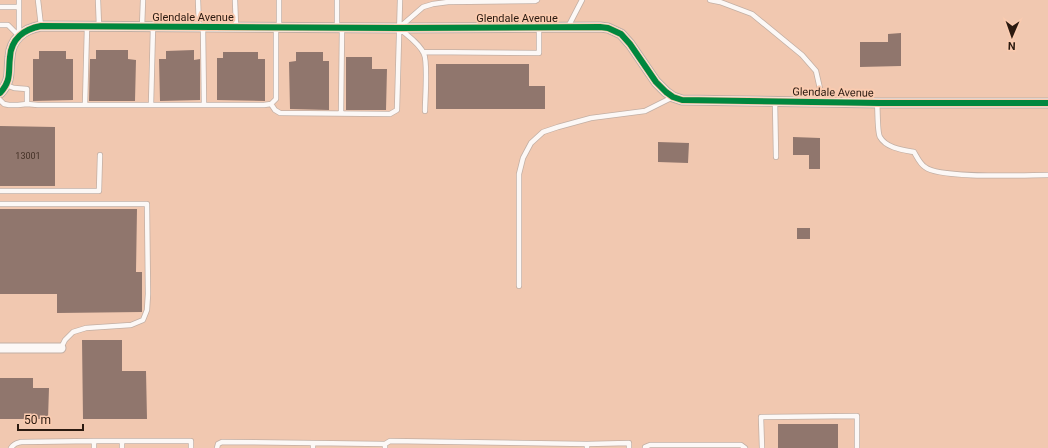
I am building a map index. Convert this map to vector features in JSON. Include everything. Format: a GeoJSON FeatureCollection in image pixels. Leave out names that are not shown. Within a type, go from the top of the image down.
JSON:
{"type":"FeatureCollection","features":[{"type":"Feature","properties":{"kind":"street","name":"Glendale Avenue"},"geometry":{"type":"LineString","coordinates":[[19,36],[32,28],[41,26],[339,28],[600,27],[608,28],[621,34],[630,44],[656,82],[673,97],[682,100],[1048,104]]}},
{"type":"Feature","properties":{"kind":"street"},"geometry":{"type":"LineString","coordinates":[[3,89],[10,73],[10,52],[19,36]]}},
{"type":"Feature","properties":{"kind":"street"},"geometry":{"type":"LineString","coordinates":[[0,348],[61,348]]}},
{"type":"Feature","properties":{"kind":"lane"},"geometry":{"type":"LineString","coordinates":[[19,0],[19,36]]}},
{"type":"Feature","properties":{"kind":"lane"},"geometry":{"type":"LineString","coordinates":[[38,0],[41,26]]}},
{"type":"Feature","properties":{"kind":"lane"},"geometry":{"type":"LineString","coordinates":[[98,0],[99,27]]}},
{"type":"Feature","properties":{"kind":"lane"},"geometry":{"type":"LineString","coordinates":[[142,27],[143,0]]}},
{"type":"Feature","properties":{"kind":"lane"},"geometry":{"type":"LineString","coordinates":[[198,0],[201,27],[204,105]]}},
{"type":"Feature","properties":{"kind":"lane"},"geometry":{"type":"LineString","coordinates":[[235,0],[236,27]]}},
{"type":"Feature","properties":{"kind":"lane"},"geometry":{"type":"LineString","coordinates":[[0,100],[4,104],[10,105],[271,104],[276,99],[279,0]]}},
{"type":"Feature","properties":{"kind":"lane"},"geometry":{"type":"LineString","coordinates":[[337,0],[341,113]]}},
{"type":"Feature","properties":{"kind":"lane"},"geometry":{"type":"LineString","coordinates":[[271,104],[275,110],[280,113],[390,114],[397,110],[400,0]]}},
{"type":"Feature","properties":{"kind":"lane"},"geometry":{"type":"LineString","coordinates":[[399,28],[429,2],[537,0]]}},
{"type":"Feature","properties":{"kind":"lane"},"geometry":{"type":"LineString","coordinates":[[567,27],[582,0]]}},
{"type":"Feature","properties":{"kind":"lane"},"geometry":{"type":"LineString","coordinates":[[710,0],[720,2],[752,14],[802,55],[816,71],[823,102]]}},
{"type":"Feature","properties":{"kind":"lane"},"geometry":{"type":"LineString","coordinates":[[0,7],[19,7]]}},
{"type":"Feature","properties":{"kind":"lane"},"geometry":{"type":"LineString","coordinates":[[0,25],[8,25],[19,36]]}},
{"type":"Feature","properties":{"kind":"lane"},"geometry":{"type":"LineString","coordinates":[[85,105],[87,27]]}},
{"type":"Feature","properties":{"kind":"lane"},"geometry":{"type":"LineString","coordinates":[[151,105],[152,27]]}},
{"type":"Feature","properties":{"kind":"lane"},"geometry":{"type":"LineString","coordinates":[[399,28],[420,48],[425,55],[425,111]]}},
{"type":"Feature","properties":{"kind":"lane"},"geometry":{"type":"LineString","coordinates":[[423,52],[539,53],[539,28]]}},
{"type":"Feature","properties":{"kind":"lane"},"geometry":{"type":"LineString","coordinates":[[3,89],[27,89],[27,104]]}},
{"type":"Feature","properties":{"kind":"lane"},"geometry":{"type":"LineString","coordinates":[[519,286],[519,174],[523,158],[531,143],[543,132],[558,127],[591,118],[645,111],[673,97]]}},
{"type":"Feature","properties":{"kind":"lane"},"geometry":{"type":"LineString","coordinates":[[775,101],[776,157]]}},
{"type":"Feature","properties":{"kind":"lane"},"geometry":{"type":"LineString","coordinates":[[877,103],[880,136],[885,144],[902,150],[914,152],[924,167],[930,170],[957,175],[1048,175]]}},
{"type":"Feature","properties":{"kind":"lane"},"geometry":{"type":"LineString","coordinates":[[0,191],[99,191],[100,155]]}},
{"type":"Feature","properties":{"kind":"lane"},"geometry":{"type":"LineString","coordinates":[[0,204],[147,204],[148,294],[147,310],[143,320],[131,325],[86,328],[73,332],[65,340],[61,348]]}},
{"type":"Feature","properties":{"kind":"lane"},"geometry":{"type":"LineString","coordinates":[[762,448],[761,417],[857,416],[857,448]]}},
{"type":"Feature","properties":{"kind":"lane"},"geometry":{"type":"LineString","coordinates":[[94,441],[94,448]]}},
{"type":"Feature","properties":{"kind":"lane"},"geometry":{"type":"LineString","coordinates":[[11,448],[16,443],[22,442],[94,441],[191,441],[191,448]]}},
{"type":"Feature","properties":{"kind":"lane"},"geometry":{"type":"LineString","coordinates":[[122,441],[122,448]]}},
{"type":"Feature","properties":{"kind":"lane"},"geometry":{"type":"LineString","coordinates":[[217,448],[218,444],[222,442],[288,446],[385,446],[390,441],[587,446],[630,443],[629,448]]}},
{"type":"Feature","properties":{"kind":"lane"},"geometry":{"type":"LineString","coordinates":[[401,442],[401,448]]}},
{"type":"Feature","properties":{"kind":"lane"},"geometry":{"type":"LineString","coordinates":[[464,442],[464,448]]}},
{"type":"Feature","properties":{"kind":"lane"},"geometry":{"type":"LineString","coordinates":[[474,442],[474,448]]}},
{"type":"Feature","properties":{"kind":"lane"},"geometry":{"type":"LineString","coordinates":[[645,448],[650,445],[742,445],[746,448]]}},
{"type":"Feature","properties":{"kind":"shaded area"},"geometry":{"type":"Polygon","coordinates":[[[0,0],[1048,0],[1048,448],[0,448],[0,0]]]}},
{"type":"Feature","properties":{"kind":"building"},"geometry":{"type":"Polygon","coordinates":[[[901,33],[901,66],[860,67],[860,42],[888,42],[888,34],[901,33]]]}},
{"type":"Feature","properties":{"kind":"building"},"geometry":{"type":"Polygon","coordinates":[[[96,50],[128,50],[128,59],[136,60],[135,101],[89,101],[90,59],[96,59],[96,50]]]}},
{"type":"Feature","properties":{"kind":"building"},"geometry":{"type":"Polygon","coordinates":[[[194,50],[194,60],[200,59],[200,100],[160,101],[159,59],[166,59],[166,51],[194,50]]]}},
{"type":"Feature","properties":{"kind":"building"},"geometry":{"type":"Polygon","coordinates":[[[39,51],[66,51],[66,59],[73,59],[73,100],[33,101],[33,59],[39,59],[39,51]]]}},
{"type":"Feature","properties":{"kind":"building"},"geometry":{"type":"Polygon","coordinates":[[[223,52],[258,52],[258,59],[265,59],[265,101],[217,100],[217,58],[223,58],[223,52]]]}},
{"type":"Feature","properties":{"kind":"building"},"geometry":{"type":"Polygon","coordinates":[[[296,52],[323,52],[323,61],[329,61],[329,110],[290,109],[289,62],[296,61],[296,52]]]}},
{"type":"Feature","properties":{"kind":"building"},"geometry":{"type":"Polygon","coordinates":[[[346,57],[372,57],[372,69],[387,69],[386,110],[346,110],[346,57]]]}},
{"type":"Feature","properties":{"kind":"building"},"geometry":{"type":"Polygon","coordinates":[[[436,64],[529,64],[529,86],[545,86],[545,109],[436,109],[436,64]]]}},
{"type":"Feature","properties":{"kind":"building"},"geometry":{"type":"Polygon","coordinates":[[[0,126],[55,127],[55,186],[0,186],[0,126]]]}},
{"type":"Feature","properties":{"kind":"building"},"geometry":{"type":"Polygon","coordinates":[[[793,137],[820,138],[820,169],[809,169],[809,155],[793,155],[793,137]]]}},
{"type":"Feature","properties":{"kind":"building"},"geometry":{"type":"Polygon","coordinates":[[[658,142],[689,143],[688,163],[658,162],[658,142]]]}},
{"type":"Feature","properties":{"kind":"building"},"geometry":{"type":"Polygon","coordinates":[[[0,209],[137,209],[136,272],[142,272],[142,312],[57,313],[57,294],[0,294],[0,209]]]}},
{"type":"Feature","properties":{"kind":"building"},"geometry":{"type":"Polygon","coordinates":[[[797,228],[810,228],[810,239],[797,239],[797,228]]]}},
{"type":"Feature","properties":{"kind":"building"},"geometry":{"type":"Polygon","coordinates":[[[82,340],[122,340],[122,371],[146,371],[147,419],[83,419],[82,340]]]}},
{"type":"Feature","properties":{"kind":"building"},"geometry":{"type":"Polygon","coordinates":[[[0,378],[33,378],[33,388],[49,388],[48,419],[0,419],[0,378]]]}},
{"type":"Feature","properties":{"kind":"building"},"geometry":{"type":"Polygon","coordinates":[[[778,424],[838,424],[838,448],[778,448],[778,424]]]}},
{"type":"Feature","properties":{"kind":"cycle path"},"geometry":{"type":"LineString","coordinates":[[0,93],[8,80],[11,51],[16,40],[24,32],[41,26],[399,28],[600,27],[608,28],[621,34],[630,44],[656,82],[673,97],[682,100],[879,103],[1048,103]]}}]}
